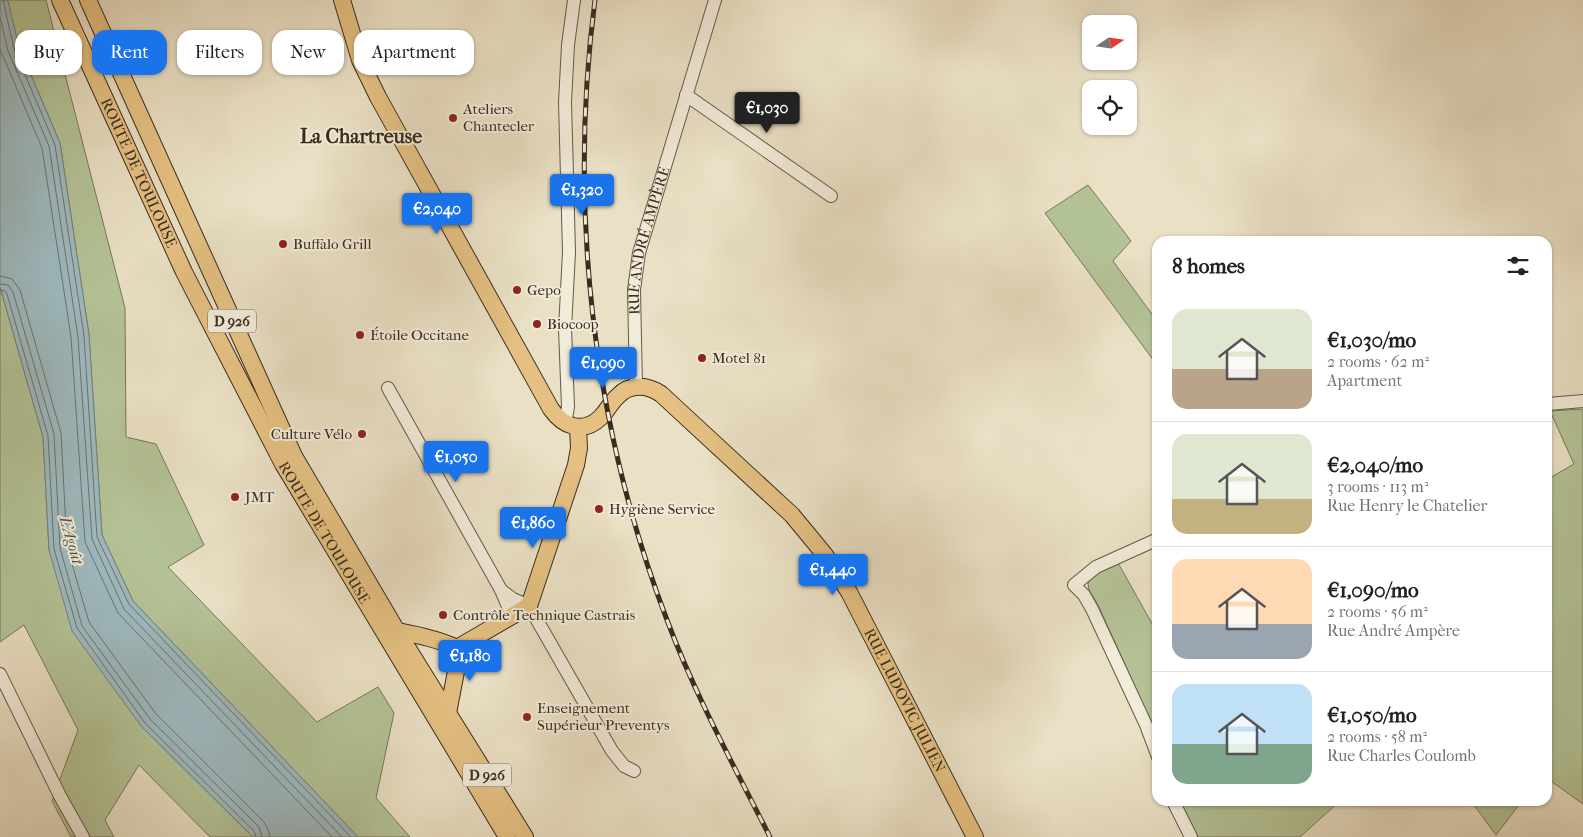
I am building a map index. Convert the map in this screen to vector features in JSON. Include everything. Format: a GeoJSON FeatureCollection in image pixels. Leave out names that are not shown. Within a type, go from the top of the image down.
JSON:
{"type":"FeatureCollection","features":[{"type":"Feature","properties":{"kind":"main road","name":"ROUTE DE TOULOUSE"},"geometry":{"type":"LineString","coordinates":[[60,0],[184,272],[283,464],[507,837]]}},
{"type":"Feature","properties":{"kind":"main road","name":"ROUTE DE TOULOUSE"},"geometry":{"type":"LineString","coordinates":[[88,0],[294,456],[397,631],[525,837]]}},
{"type":"Feature","properties":{"kind":"main road"},"geometry":{"type":"LineString","coordinates":[[342,0],[360,60],[378,97],[551,409],[571,425],[579,448],[576,465],[529,606],[457,648]]}},
{"type":"Feature","properties":{"kind":"main road"},"geometry":{"type":"LineString","coordinates":[[571,425],[588,425],[597,420],[619,394],[636,387]]}},
{"type":"Feature","properties":{"kind":"main road","name":"RUE LUDOVIC JULIEN"},"geometry":{"type":"LineString","coordinates":[[636,387],[651,388],[661,394],[792,515],[810,535],[849,592],[975,837]]}},
{"type":"Feature","properties":{"kind":"main road"},"geometry":{"type":"LineString","coordinates":[[397,631],[447,643],[457,648]]}},
{"type":"Feature","properties":{"kind":"main road"},"geometry":{"type":"LineString","coordinates":[[448,713],[458,661],[457,648]]}},
{"type":"Feature","properties":{"kind":"street"},"geometry":{"type":"LineString","coordinates":[[571,425],[568,413],[565,329],[569,252],[565,102],[568,45],[574,0]]}},
{"type":"Feature","properties":{"kind":"street","name":"RUE ANDRÉ AMPÈRE"},"geometry":{"type":"LineString","coordinates":[[636,387],[634,290],[639,253],[715,0]]}},
{"type":"Feature","properties":{"kind":"street"},"geometry":{"type":"LineString","coordinates":[[686,95],[831,196]]}},
{"type":"Feature","properties":{"kind":"street"},"geometry":{"type":"LineString","coordinates":[[388,388],[501,590],[512,616]]}},
{"type":"Feature","properties":{"kind":"street"},"geometry":{"type":"LineString","coordinates":[[1552,404],[1583,401]]}},
{"type":"Feature","properties":{"kind":"street"},"geometry":{"type":"LineString","coordinates":[[1152,542],[1096,567],[1074,585],[1084,595],[1092,609],[1152,741]]}},
{"type":"Feature","properties":{"kind":"street"},"geometry":{"type":"LineString","coordinates":[[501,590],[513,599],[529,606],[612,751],[624,766],[634,771]]}},
{"type":"Feature","properties":{"kind":"street"},"geometry":{"type":"LineString","coordinates":[[0,674],[56,788],[83,837]]}},
{"type":"Feature","properties":{"kind":"street"},"geometry":{"type":"LineString","coordinates":[[1176,806],[1191,837]]}},
{"type":"Feature","properties":{"kind":"green space"},"geometry":{"type":"Polygon","coordinates":[[[7,0],[46,0],[54,30],[15,31],[7,0]]]}},
{"type":"Feature","properties":{"kind":"green space"},"geometry":{"type":"Polygon","coordinates":[[[31,75],[65,75],[125,308],[126,437],[156,444],[204,545],[168,567],[317,722],[378,687],[394,713],[376,798],[410,837],[358,837],[133,601],[102,535],[89,335],[60,143],[31,75]]]}},
{"type":"Feature","properties":{"kind":"green space"},"geometry":{"type":"Polygon","coordinates":[[[1088,185],[1131,241],[1113,261],[1152,314],[1152,358],[1045,213],[1088,185]]]}},
{"type":"Feature","properties":{"kind":"green space"},"geometry":{"type":"Polygon","coordinates":[[[0,287],[43,437],[49,550],[141,726],[253,837],[210,837],[139,765],[105,820],[114,837],[71,837],[52,801],[78,730],[24,625],[0,642],[0,287]]]}},
{"type":"Feature","properties":{"kind":"green space"},"geometry":{"type":"Polygon","coordinates":[[[1583,409],[1583,804],[1552,782],[1552,477],[1574,464],[1552,415],[1552,411],[1583,409]]]}},
{"type":"Feature","properties":{"kind":"green space"},"geometry":{"type":"Polygon","coordinates":[[[1118,563],[1152,623],[1152,724],[1098,605],[1089,590],[1088,583],[1095,574],[1118,563]]]}},
{"type":"Feature","properties":{"kind":"green space"},"geometry":{"type":"Polygon","coordinates":[[[1182,806],[1334,806],[1300,837],[1198,837],[1182,806]]]}},
{"type":"Feature","properties":{"kind":"green space"},"geometry":{"type":"Polygon","coordinates":[[[1475,806],[1518,806],[1496,835],[1475,806]]]}},
{"type":"Feature","properties":{"kind":"water","name":"L'Agoût"},"geometry":{"type":"Polygon","coordinates":[[[0,0],[8,1],[15,30],[15,75],[31,75],[60,143],[89,335],[102,535],[133,601],[358,837],[253,837],[141,726],[72,631],[49,550],[43,437],[0,287],[0,0]]]}},
{"type":"Feature","properties":{"kind":"railway"},"geometry":{"type":"LineString","coordinates":[[595,0],[587,78],[584,157],[586,236],[593,314],[604,393],[620,470],[641,546],[678,648],[702,703],[770,837]]}},
{"type":"Feature","properties":{"kind":"place","name":"Ateliers Chantecler"},"geometry":{"type":"Point","coordinates":[453,118]}},
{"type":"Feature","properties":{"kind":"place","name":"Buffalo Grill"},"geometry":{"type":"Point","coordinates":[283,244]}},
{"type":"Feature","properties":{"kind":"place","name":"Gepo"},"geometry":{"type":"Point","coordinates":[517,290]}},
{"type":"Feature","properties":{"kind":"place","name":"Biocoop"},"geometry":{"type":"Point","coordinates":[537,324]}},
{"type":"Feature","properties":{"kind":"place","name":"Étoile Occitane"},"geometry":{"type":"Point","coordinates":[360,335]}},
{"type":"Feature","properties":{"kind":"place","name":"Motel 81"},"geometry":{"type":"Point","coordinates":[702,358]}},
{"type":"Feature","properties":{"kind":"place","name":"Culture Vélo"},"geometry":{"type":"Point","coordinates":[362,434]}},
{"type":"Feature","properties":{"kind":"place","name":"JMT"},"geometry":{"type":"Point","coordinates":[235,497]}},
{"type":"Feature","properties":{"kind":"place","name":"Hygiène Service"},"geometry":{"type":"Point","coordinates":[599,509]}},
{"type":"Feature","properties":{"kind":"place","name":"Contrôle Technique Castrais"},"geometry":{"type":"Point","coordinates":[443,615]}},
{"type":"Feature","properties":{"kind":"place","name":"Enseignement Supérieur Preventys"},"geometry":{"type":"Point","coordinates":[527,717]}},
{"type":"Feature","properties":{"kind":"district","name":"La Chartreuse"},"geometry":{"type":"Point","coordinates":[361,136]}}]}
